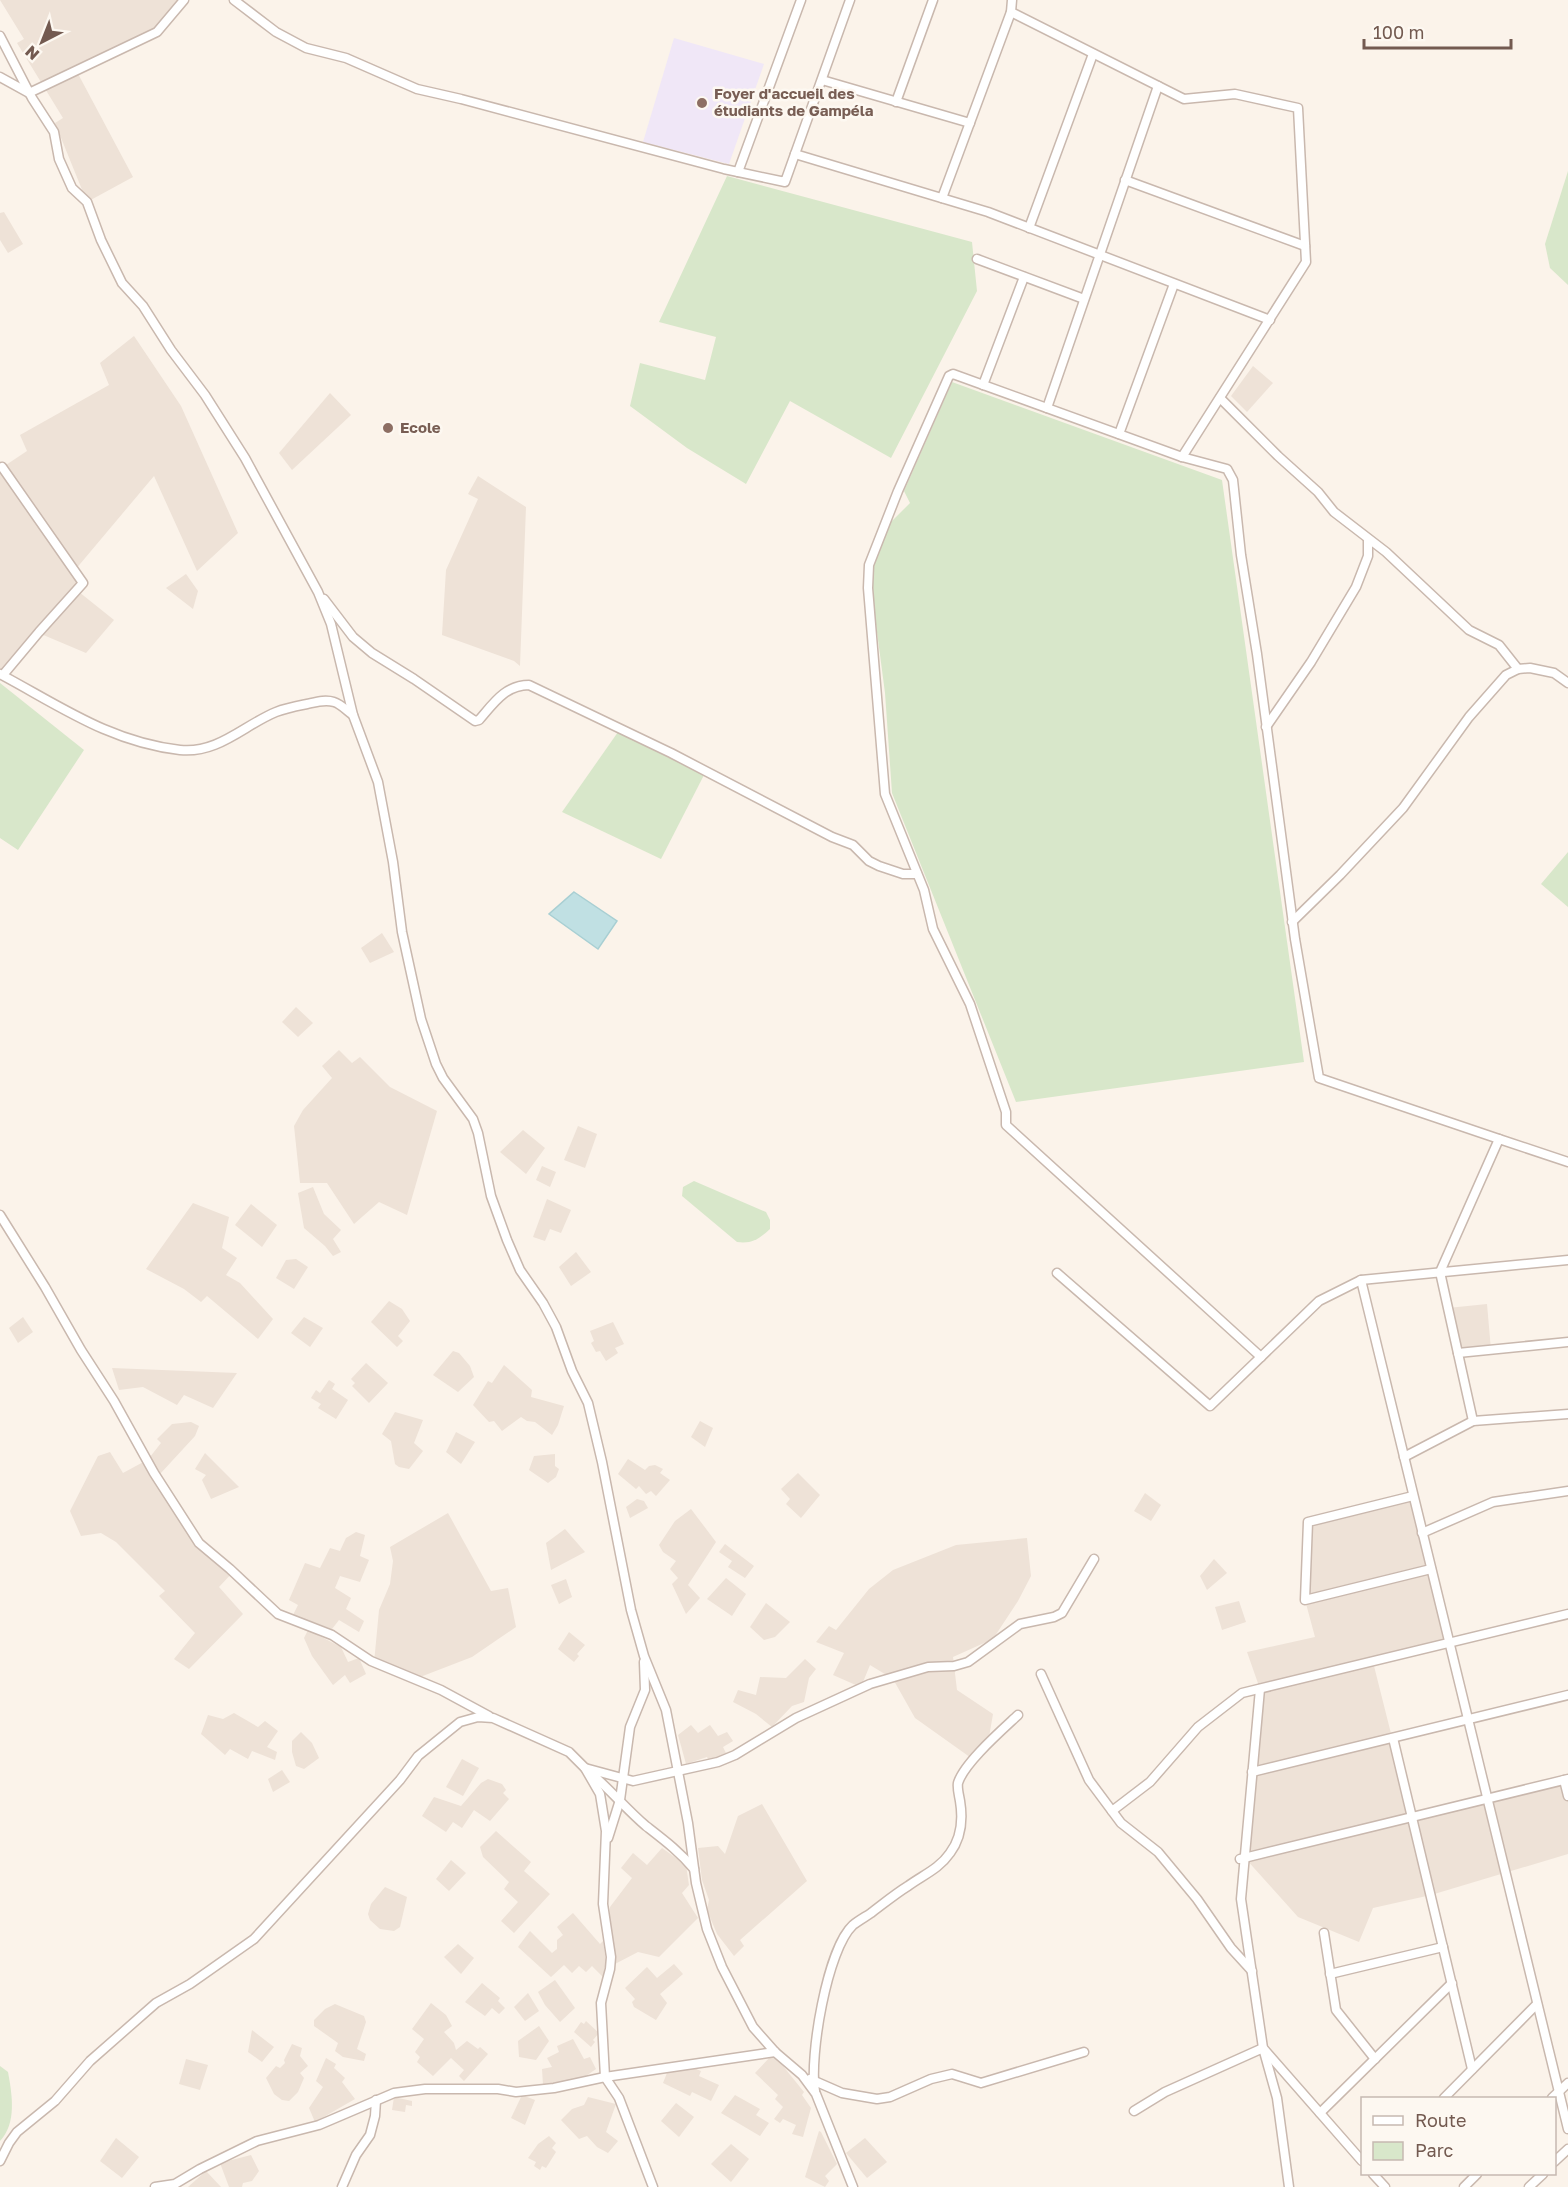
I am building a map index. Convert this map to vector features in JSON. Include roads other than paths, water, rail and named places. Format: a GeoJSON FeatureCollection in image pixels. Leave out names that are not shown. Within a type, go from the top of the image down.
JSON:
{"type":"FeatureCollection","features":[{"type":"Feature","properties":{"kind":"street"},"geometry":{"type":"LineString","coordinates":[[29,93],[157,32],[184,0]]}},
{"type":"Feature","properties":{"kind":"street"},"geometry":{"type":"LineString","coordinates":[[234,0],[276,32],[306,48],[346,58],[417,89],[738,172],[785,182],[850,0]]}},
{"type":"Feature","properties":{"kind":"street"},"geometry":{"type":"LineString","coordinates":[[738,172],[801,0]]}},
{"type":"Feature","properties":{"kind":"street"},"geometry":{"type":"LineString","coordinates":[[896,102],[933,0]]}},
{"type":"Feature","properties":{"kind":"street"},"geometry":{"type":"LineString","coordinates":[[942,198],[1011,12],[1012,0]]}},
{"type":"Feature","properties":{"kind":"street"},"geometry":{"type":"LineString","coordinates":[[1011,12],[1184,99],[1235,94],[1298,108],[1306,262],[1182,457]]}},
{"type":"Feature","properties":{"kind":"street"},"geometry":{"type":"LineString","coordinates":[[0,36],[29,93],[54,132],[63,169],[72,188],[87,202],[101,240],[122,283],[143,306],[171,350],[205,394],[245,458],[318,592],[331,624],[353,715],[378,782],[393,862],[402,932],[421,1019],[436,1064],[443,1078],[472,1119],[478,1133],[491,1196],[520,1270],[543,1303],[556,1327],[572,1371],[588,1403],[631,1610],[644,1656],[666,1710],[679,1771],[701,1907],[713,1945],[753,2026],[775,2052],[802,2075],[816,2094]]}},
{"type":"Feature","properties":{"kind":"street"},"geometry":{"type":"LineString","coordinates":[[1029,228],[1093,54]]}},
{"type":"Feature","properties":{"kind":"street"},"geometry":{"type":"LineString","coordinates":[[0,77],[29,93]]}},
{"type":"Feature","properties":{"kind":"street"},"geometry":{"type":"LineString","coordinates":[[822,80],[970,123]]}},
{"type":"Feature","properties":{"kind":"street"},"geometry":{"type":"LineString","coordinates":[[1047,408],[1158,86]]}},
{"type":"Feature","properties":{"kind":"street"},"geometry":{"type":"LineString","coordinates":[[795,154],[988,212],[1270,320]]}},
{"type":"Feature","properties":{"kind":"street"},"geometry":{"type":"LineString","coordinates":[[1125,180],[1305,246]]}},
{"type":"Feature","properties":{"kind":"street"},"geometry":{"type":"LineString","coordinates":[[977,259],[1084,299]]}},
{"type":"Feature","properties":{"kind":"street"},"geometry":{"type":"LineString","coordinates":[[983,384],[1023,277]]}},
{"type":"Feature","properties":{"kind":"street"},"geometry":{"type":"LineString","coordinates":[[1119,434],[1174,284]]}},
{"type":"Feature","properties":{"kind":"street"},"geometry":{"type":"LineString","coordinates":[[1261,1357],[1006,1125],[1006,1112],[970,1004],[933,929],[924,890],[885,794],[868,588],[869,565],[898,491],[949,376],[953,374],[983,384],[1182,457],[1227,469],[1233,480],[1293,922],[1319,1078],[1568,1162]]}},
{"type":"Feature","properties":{"kind":"street"},"geometry":{"type":"LineString","coordinates":[[1220,398],[1318,492],[1334,512],[1386,552],[1469,630],[1499,645],[1518,669]]}},
{"type":"Feature","properties":{"kind":"street"},"geometry":{"type":"LineString","coordinates":[[2,467],[83,583],[1,674],[102,730],[143,743],[182,750],[221,744],[277,711],[323,700],[335,702],[353,715]]}},
{"type":"Feature","properties":{"kind":"street"},"geometry":{"type":"LineString","coordinates":[[1266,727],[1311,662],[1356,587],[1368,556],[1368,539]]}},
{"type":"Feature","properties":{"kind":"street"},"geometry":{"type":"LineString","coordinates":[[318,592],[353,637],[372,653],[475,721],[505,692],[514,687],[529,685],[671,753],[832,837],[853,845],[869,861],[879,866],[903,874],[917,874]]}},
{"type":"Feature","properties":{"kind":"street"},"geometry":{"type":"LineString","coordinates":[[1293,922],[1403,808],[1469,717],[1506,675],[1518,669],[1530,668],[1554,673],[1568,683]]}},
{"type":"Feature","properties":{"kind":"street"},"geometry":{"type":"LineString","coordinates":[[1473,1421],[1440,1272],[1499,1139]]}},
{"type":"Feature","properties":{"kind":"street"},"geometry":{"type":"LineString","coordinates":[[0,1215],[198,1544],[230,1569],[278,1614],[332,1635],[371,1661],[441,1690],[493,1718],[569,1752],[645,1825],[673,1846],[695,1870]]}},
{"type":"Feature","properties":{"kind":"street"},"geometry":{"type":"LineString","coordinates":[[1057,1273],[1210,1406],[1319,1301],[1361,1280],[1568,1260]]}},
{"type":"Feature","properties":{"kind":"street"},"geometry":{"type":"LineString","coordinates":[[1361,1280],[1488,1799],[1537,2004],[1556,2095],[1568,2129]]}},
{"type":"Feature","properties":{"kind":"street"},"geometry":{"type":"LineString","coordinates":[[1458,1353],[1568,1342]]}},
{"type":"Feature","properties":{"kind":"street"},"geometry":{"type":"LineString","coordinates":[[1404,1457],[1473,1421],[1568,1414]]}},
{"type":"Feature","properties":{"kind":"street"},"geometry":{"type":"LineString","coordinates":[[1422,1533],[1493,1502],[1568,1491]]}},
{"type":"Feature","properties":{"kind":"street"},"geometry":{"type":"LineString","coordinates":[[1413,1496],[1308,1522],[1305,1600],[1431,1569]]}},
{"type":"Feature","properties":{"kind":"street"},"geometry":{"type":"LineString","coordinates":[[585,1768],[633,1781],[718,1762],[735,1755],[796,1718],[870,1684],[928,1667],[954,1666],[968,1662],[1020,1624],[1054,1617],[1062,1613],[1094,1559]]}},
{"type":"Feature","properties":{"kind":"street"},"geometry":{"type":"LineString","coordinates":[[1112,1811],[1150,1782],[1198,1727],[1242,1693],[1568,1614]]}},
{"type":"Feature","properties":{"kind":"street"},"geometry":{"type":"LineString","coordinates":[[604,1850],[620,1800],[630,1727],[645,1690],[644,1656]]}},
{"type":"Feature","properties":{"kind":"street"},"geometry":{"type":"LineString","coordinates":[[1041,1674],[1089,1780],[1121,1823],[1158,1852],[1197,1899],[1231,1948],[1252,1971]]}},
{"type":"Feature","properties":{"kind":"street"},"geometry":{"type":"LineString","coordinates":[[1260,1689],[1242,1859],[1241,1899],[1263,2048],[1277,2098],[1289,2187]]}},
{"type":"Feature","properties":{"kind":"street"},"geometry":{"type":"LineString","coordinates":[[1252,1772],[1568,1695]]}},
{"type":"Feature","properties":{"kind":"street"},"geometry":{"type":"LineString","coordinates":[[853,2187],[816,2094],[813,2080],[818,2030],[831,1964],[839,1943],[854,1924],[907,1886],[930,1873],[952,1851],[961,1830],[962,1815],[957,1784],[962,1774],[988,1743],[1018,1715]]}},
{"type":"Feature","properties":{"kind":"street"},"geometry":{"type":"LineString","coordinates":[[0,2161],[17,2132],[55,2101],[90,2061],[156,2003],[190,1984],[254,1939],[400,1780],[418,1756],[460,1722],[478,1717],[493,1718]]}},
{"type":"Feature","properties":{"kind":"street"},"geometry":{"type":"LineString","coordinates":[[1393,1738],[1472,2069]]}},
{"type":"Feature","properties":{"kind":"street"},"geometry":{"type":"LineString","coordinates":[[585,1768],[600,1794],[606,1831],[603,1904],[611,1956],[601,2003],[605,2077],[619,2098],[653,2187]]}},
{"type":"Feature","properties":{"kind":"street"},"geometry":{"type":"LineString","coordinates":[[1242,1859],[1566,1780],[1568,1796]]}},
{"type":"Feature","properties":{"kind":"street"},"geometry":{"type":"LineString","coordinates":[[1324,1933],[1336,2010],[1376,2059]]}},
{"type":"Feature","properties":{"kind":"street"},"geometry":{"type":"LineString","coordinates":[[1330,1974],[1443,1947]]}},
{"type":"Feature","properties":{"kind":"street"},"geometry":{"type":"LineString","coordinates":[[1320,2113],[1452,1983]]}},
{"type":"Feature","properties":{"kind":"street"},"geometry":{"type":"LineString","coordinates":[[1445,2097],[1537,2004]]}},
{"type":"Feature","properties":{"kind":"street"},"geometry":{"type":"LineString","coordinates":[[1134,2111],[1165,2092],[1263,2048]]}},
{"type":"Feature","properties":{"kind":"street"},"geometry":{"type":"LineString","coordinates":[[1263,2048],[1361,2160]]}},
{"type":"Feature","properties":{"kind":"street"},"geometry":{"type":"LineString","coordinates":[[155,2187],[175,2184],[257,2141],[319,2125],[394,2092],[424,2089],[526,2091],[775,2052]]}},
{"type":"Feature","properties":{"kind":"street"},"geometry":{"type":"LineString","coordinates":[[802,2075],[842,2093],[877,2099],[890,2097],[931,2079],[952,2074],[981,2083],[1084,2052]]}},
{"type":"Feature","properties":{"kind":"street"},"geometry":{"type":"LineString","coordinates":[[1556,2095],[1568,2083]]}},
{"type":"Feature","properties":{"kind":"street"},"geometry":{"type":"LineString","coordinates":[[342,2187],[352,2163],[370,2135],[376,2100]]}},
{"type":"Feature","properties":{"kind":"street"},"geometry":{"type":"LineString","coordinates":[[1556,2160],[1568,2149]]}},
{"type":"Feature","properties":{"kind":"street"},"geometry":{"type":"LineString","coordinates":[[1374,2175],[1385,2187]]}},
{"type":"Feature","properties":{"kind":"street"},"geometry":{"type":"LineString","coordinates":[[1464,2187],[1476,2175]]}},
{"type":"Feature","properties":{"kind":"street"},"geometry":{"type":"LineString","coordinates":[[1529,2187],[1541,2175]]}},
{"type":"Feature","properties":{"kind":"water"},"geometry":{"type":"Polygon","coordinates":[[[574,892],[617,921],[598,949],[549,914],[574,892]]]}},
{"type":"Feature","properties":{"kind":"place","name":"Foyer d'accueil des étudiants de Gampéla"},"geometry":{"type":"Point","coordinates":[702,103]}},
{"type":"Feature","properties":{"kind":"place","name":"Ecole"},"geometry":{"type":"Point","coordinates":[388,428]}}]}
